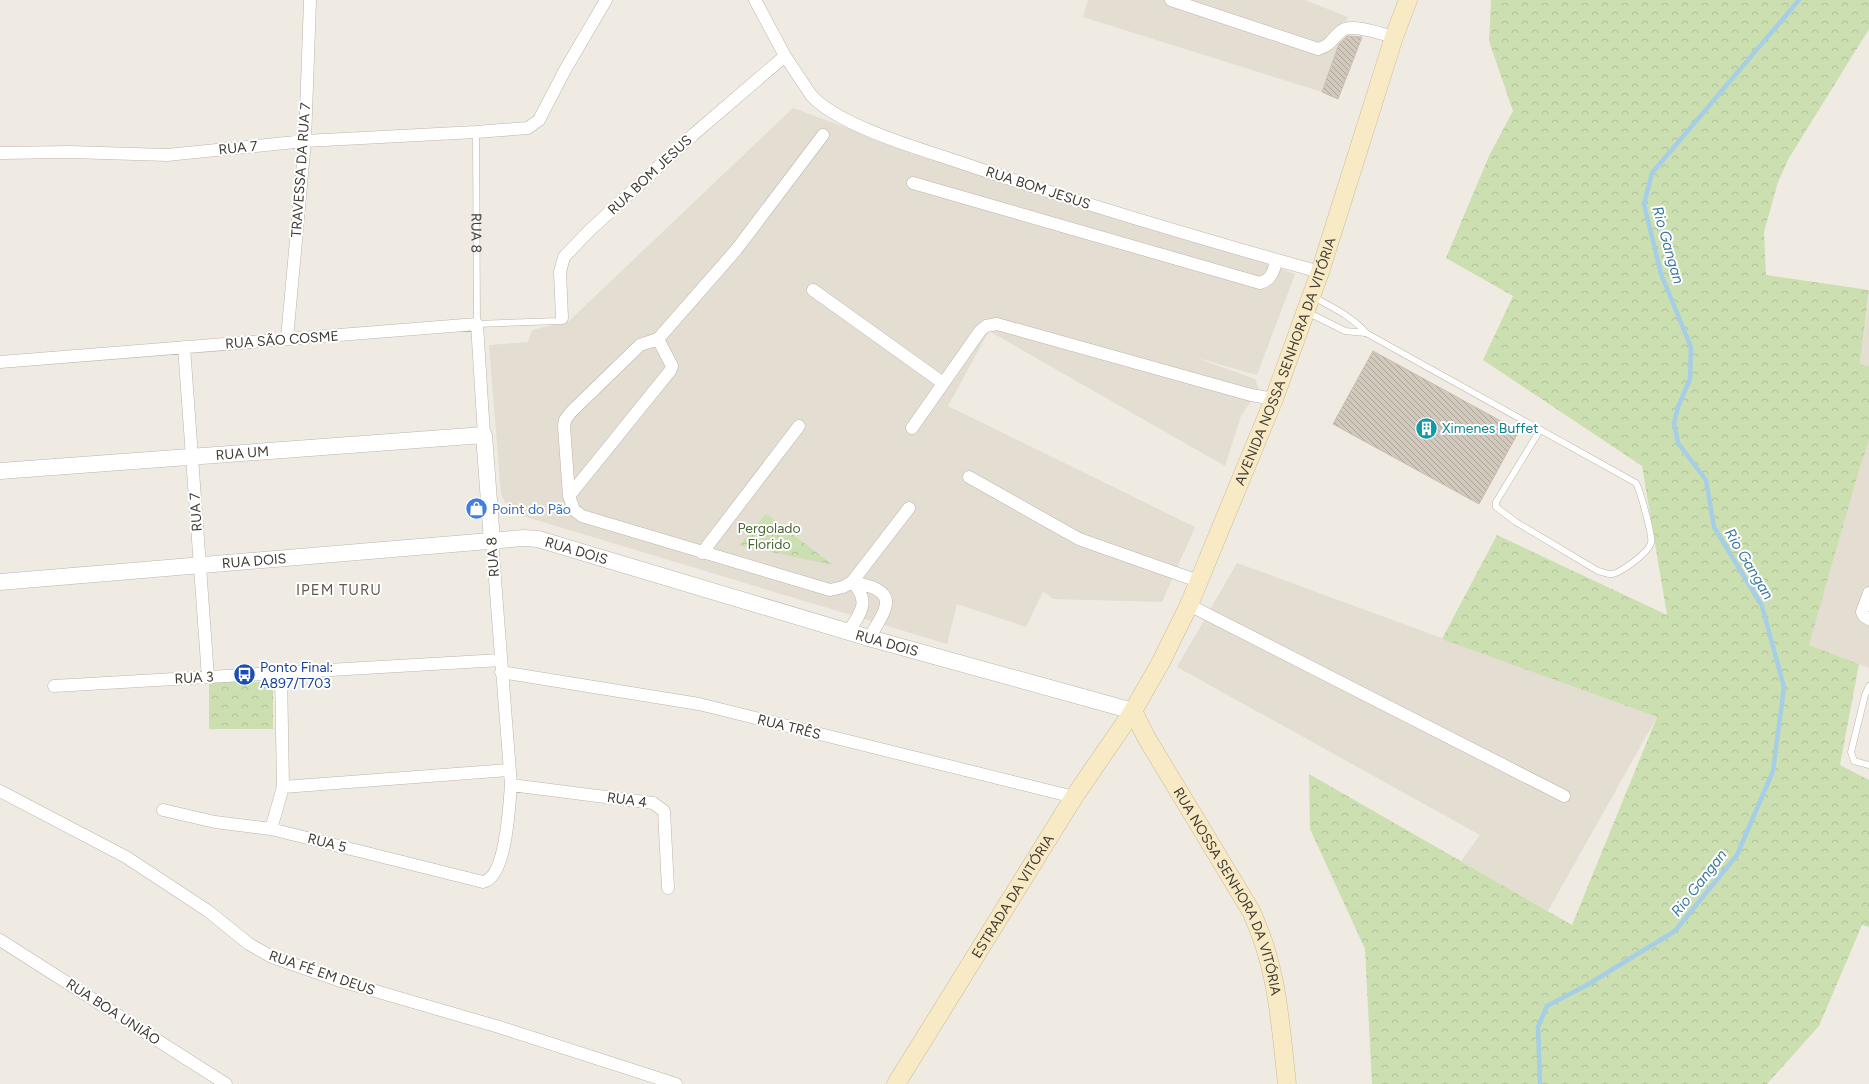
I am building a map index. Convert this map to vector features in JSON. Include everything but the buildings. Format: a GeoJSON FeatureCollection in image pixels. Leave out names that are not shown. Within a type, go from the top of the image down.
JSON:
{"type":"FeatureCollection","features":[{"type":"Feature","properties":{"kind":"main road","name":"AVENIDA NOSSA SENHORA DA VITÓRIA"},"geometry":{"type":"LineString","coordinates":[[1133,711],[1156,672],[1189,605],[1274,399],[1320,272],[1394,37],[1408,0]]}},
{"type":"Feature","properties":{"kind":"main road","name":"ESTRADA DA VITÓRIA"},"geometry":{"type":"LineString","coordinates":[[896,1084],[1074,797],[1133,711]]}},
{"type":"Feature","properties":{"kind":"main road","name":"RUA NOSSA SENHORA DA VITÓRIA"},"geometry":{"type":"LineString","coordinates":[[1133,711],[1146,737],[1248,904],[1261,932],[1274,981],[1287,1084]]}},
{"type":"Feature","properties":{"kind":"main road"},"geometry":{"type":"LineString","coordinates":[[1116,734],[1128,731],[1146,737]]}},
{"type":"Feature","properties":{"kind":"street","name":"TRAVESSA DA RUA 7"},"geometry":{"type":"LineString","coordinates":[[287,339],[305,141],[310,0]]}},
{"type":"Feature","properties":{"kind":"street","name":"RUA 7"},"geometry":{"type":"LineString","coordinates":[[0,153],[70,152],[167,155],[305,141],[528,128],[539,120],[565,70],[606,0]]}},
{"type":"Feature","properties":{"kind":"street","name":"RUA BOM JESUS"},"geometry":{"type":"LineString","coordinates":[[755,0],[785,56],[816,100],[840,117],[901,143],[1014,181],[1320,272]]}},
{"type":"Feature","properties":{"kind":"street"},"geometry":{"type":"LineString","coordinates":[[1171,0],[1318,49],[1327,46],[1340,31],[1353,27],[1394,37]]}},
{"type":"Feature","properties":{"kind":"street","name":"RUA BOM JESUS"},"geometry":{"type":"LineString","coordinates":[[562,318],[560,272],[564,257],[589,231],[694,134],[785,56]]}},
{"type":"Feature","properties":{"kind":"street"},"geometry":{"type":"LineString","coordinates":[[823,135],[736,250],[658,339],[640,345],[571,412],[565,420],[564,426],[569,496],[574,510],[582,516],[824,590],[836,590],[852,582],[908,508]]}},
{"type":"Feature","properties":{"kind":"street"},"geometry":{"type":"LineString","coordinates":[[913,183],[1260,283],[1267,281],[1272,276],[1277,260]]}},
{"type":"Feature","properties":{"kind":"street"},"geometry":{"type":"LineString","coordinates":[[813,290],[943,383]]}},
{"type":"Feature","properties":{"kind":"street","name":"RUA SÃO COSME"},"geometry":{"type":"LineString","coordinates":[[0,362],[477,324]]}},
{"type":"Feature","properties":{"kind":"street","name":"RUA 8"},"geometry":{"type":"LineString","coordinates":[[477,324],[511,785],[508,824],[501,856],[494,874],[488,881]]}},
{"type":"Feature","properties":{"kind":"street"},"geometry":{"type":"LineString","coordinates":[[912,428],[980,331],[986,326],[997,324],[1251,395],[1274,399]]}},
{"type":"Feature","properties":{"kind":"street"},"geometry":{"type":"LineString","coordinates":[[569,496],[670,372],[672,366],[671,360],[658,339]]}},
{"type":"Feature","properties":{"kind":"street","name":"RUA 7"},"geometry":{"type":"LineString","coordinates":[[184,347],[208,677]]}},
{"type":"Feature","properties":{"kind":"street"},"geometry":{"type":"LineString","coordinates":[[702,553],[799,426]]}},
{"type":"Feature","properties":{"kind":"street","name":"RUA UM"},"geometry":{"type":"LineString","coordinates":[[0,471],[484,435]]}},
{"type":"Feature","properties":{"kind":"street"},"geometry":{"type":"LineString","coordinates":[[969,476],[1079,539],[1198,581]]}},
{"type":"Feature","properties":{"kind":"street","name":"RUA DOIS"},"geometry":{"type":"LineString","coordinates":[[0,582],[492,541],[538,539],[848,632],[1133,711]]}},
{"type":"Feature","properties":{"kind":"street"},"geometry":{"type":"LineString","coordinates":[[848,632],[859,615],[863,604],[860,592],[852,582]]}},
{"type":"Feature","properties":{"kind":"street"},"geometry":{"type":"LineString","coordinates":[[852,582],[874,587],[879,590],[886,600],[887,607],[869,638]]}},
{"type":"Feature","properties":{"kind":"street"},"geometry":{"type":"LineString","coordinates":[[1869,593],[1862,612],[1864,616],[1869,619]]}},
{"type":"Feature","properties":{"kind":"street"},"geometry":{"type":"LineString","coordinates":[[1189,605],[1564,796]]}},
{"type":"Feature","properties":{"kind":"street","name":"RUA 3"},"geometry":{"type":"LineString","coordinates":[[54,686],[501,660]]}},
{"type":"Feature","properties":{"kind":"street","name":"RUA TRÊS"},"geometry":{"type":"LineString","coordinates":[[502,672],[699,704],[1074,797]]}},
{"type":"Feature","properties":{"kind":"street"},"geometry":{"type":"LineString","coordinates":[[271,829],[283,787],[281,673]]}},
{"type":"Feature","properties":{"kind":"street"},"geometry":{"type":"LineString","coordinates":[[283,787],[509,770]]}},
{"type":"Feature","properties":{"kind":"street","name":"RUA 4"},"geometry":{"type":"LineString","coordinates":[[511,785],[652,803],[661,807],[664,811],[668,888]]}},
{"type":"Feature","properties":{"kind":"street","name":"RUA FÉ EM DEUS"},"geometry":{"type":"LineString","coordinates":[[0,792],[126,858],[208,911],[249,944],[272,958],[341,981],[499,1027],[676,1084]]}},
{"type":"Feature","properties":{"kind":"street","name":"RUA 5"},"geometry":{"type":"LineString","coordinates":[[163,810],[215,822],[271,829],[483,882],[488,881]]}},
{"type":"Feature","properties":{"kind":"street","name":"RUA BOA UNIÃO"},"geometry":{"type":"LineString","coordinates":[[0,940],[226,1084]]}},
{"type":"Feature","properties":{"kind":"lane","name":"RUA 8"},"geometry":{"type":"LineString","coordinates":[[476,132],[477,324]]}},
{"type":"Feature","properties":{"kind":"lane"},"geometry":{"type":"LineString","coordinates":[[1309,304],[1345,331],[1366,333]]}},
{"type":"Feature","properties":{"kind":"lane"},"geometry":{"type":"LineString","coordinates":[[1309,304],[1350,318],[1366,333],[1540,430],[1638,485],[1651,542],[1648,550],[1623,571],[1611,574],[1598,571],[1522,525],[1496,507],[1496,502],[1540,430]]}},
{"type":"Feature","properties":{"kind":"lane","name":"RUA SÃO COSME"},"geometry":{"type":"LineString","coordinates":[[477,324],[559,321],[562,318]]}},
{"type":"Feature","properties":{"kind":"lane"},"geometry":{"type":"LineString","coordinates":[[1869,686],[1865,695],[1851,752],[1854,761],[1869,765]]}},
{"type":"Feature","properties":{"kind":"shaded area"},"geometry":{"type":"Polygon","coordinates":[[[1088,0],[1305,0],[1348,17],[1322,92],[1083,17],[1088,0]]]}},
{"type":"Feature","properties":{"kind":"shaded area"},"geometry":{"type":"Polygon","coordinates":[[[793,108],[902,148],[1254,259],[1295,274],[1257,375],[1194,357],[1255,379],[1259,389],[1241,416],[1225,466],[989,331],[948,406],[1195,527],[1162,602],[1053,599],[1043,591],[1026,627],[957,604],[947,644],[523,516],[513,511],[505,502],[501,494],[489,345],[528,342],[532,330],[569,321],[793,108]]]}},
{"type":"Feature","properties":{"kind":"shaded area"},"geometry":{"type":"Polygon","coordinates":[[[1869,297],[1869,366],[1860,364],[1869,297]]]}},
{"type":"Feature","properties":{"kind":"shaded area"},"geometry":{"type":"Polygon","coordinates":[[[1869,440],[1869,668],[1809,645],[1869,440]]]}},
{"type":"Feature","properties":{"kind":"shaded area"},"geometry":{"type":"Polygon","coordinates":[[[1237,563],[1657,717],[1548,911],[1461,861],[1480,835],[1177,667],[1237,563]]]}},
{"type":"Feature","properties":{"kind":"green space"},"geometry":{"type":"Polygon","coordinates":[[[1491,0],[1869,0],[1869,29],[1789,158],[1778,182],[1764,232],[1766,275],[1869,290],[1860,364],[1869,366],[1869,440],[1809,645],[1859,664],[1840,765],[1869,780],[1869,927],[1862,925],[1819,1026],[1767,1084],[1372,1084],[1365,949],[1310,829],[1309,774],[1572,925],[1657,717],[1442,639],[1497,535],[1667,615],[1642,466],[1483,360],[1513,296],[1446,258],[1489,156],[1513,111],[1489,41],[1491,0]]]}},
{"type":"Feature","properties":{"kind":"green space","name":"Pergolado Florido"},"geometry":{"type":"Polygon","coordinates":[[[766,514],[833,565],[739,545],[766,514]]]}},
{"type":"Feature","properties":{"kind":"green space"},"geometry":{"type":"Polygon","coordinates":[[[209,682],[273,682],[273,729],[209,729],[209,682]]]}},
{"type":"Feature","properties":{"kind":"waterway","name":"Rio Gangan"},"geometry":{"type":"LineString","coordinates":[[1540,1084],[1538,1027],[1547,1006],[1587,985],[1675,931],[1737,855],[1773,771],[1784,687],[1762,606],[1714,527],[1706,480],[1678,443],[1674,423],[1678,407],[1690,379],[1691,347],[1661,274],[1644,204],[1652,173],[1799,0]]}},
{"type":"Feature","properties":{"kind":"place","name":"Ximenes Buffet"},"geometry":{"type":"Point","coordinates":[1426,428]}},
{"type":"Feature","properties":{"kind":"place","name":"Point do Pão"},"geometry":{"type":"Point","coordinates":[477,509]}},
{"type":"Feature","properties":{"kind":"place","name":"Ponto Final: A897/T703"},"geometry":{"type":"Point","coordinates":[244,675]}},
{"type":"Feature","properties":{"kind":"district","name":"IPEM TURU"},"geometry":{"type":"Point","coordinates":[339,590]}}]}
